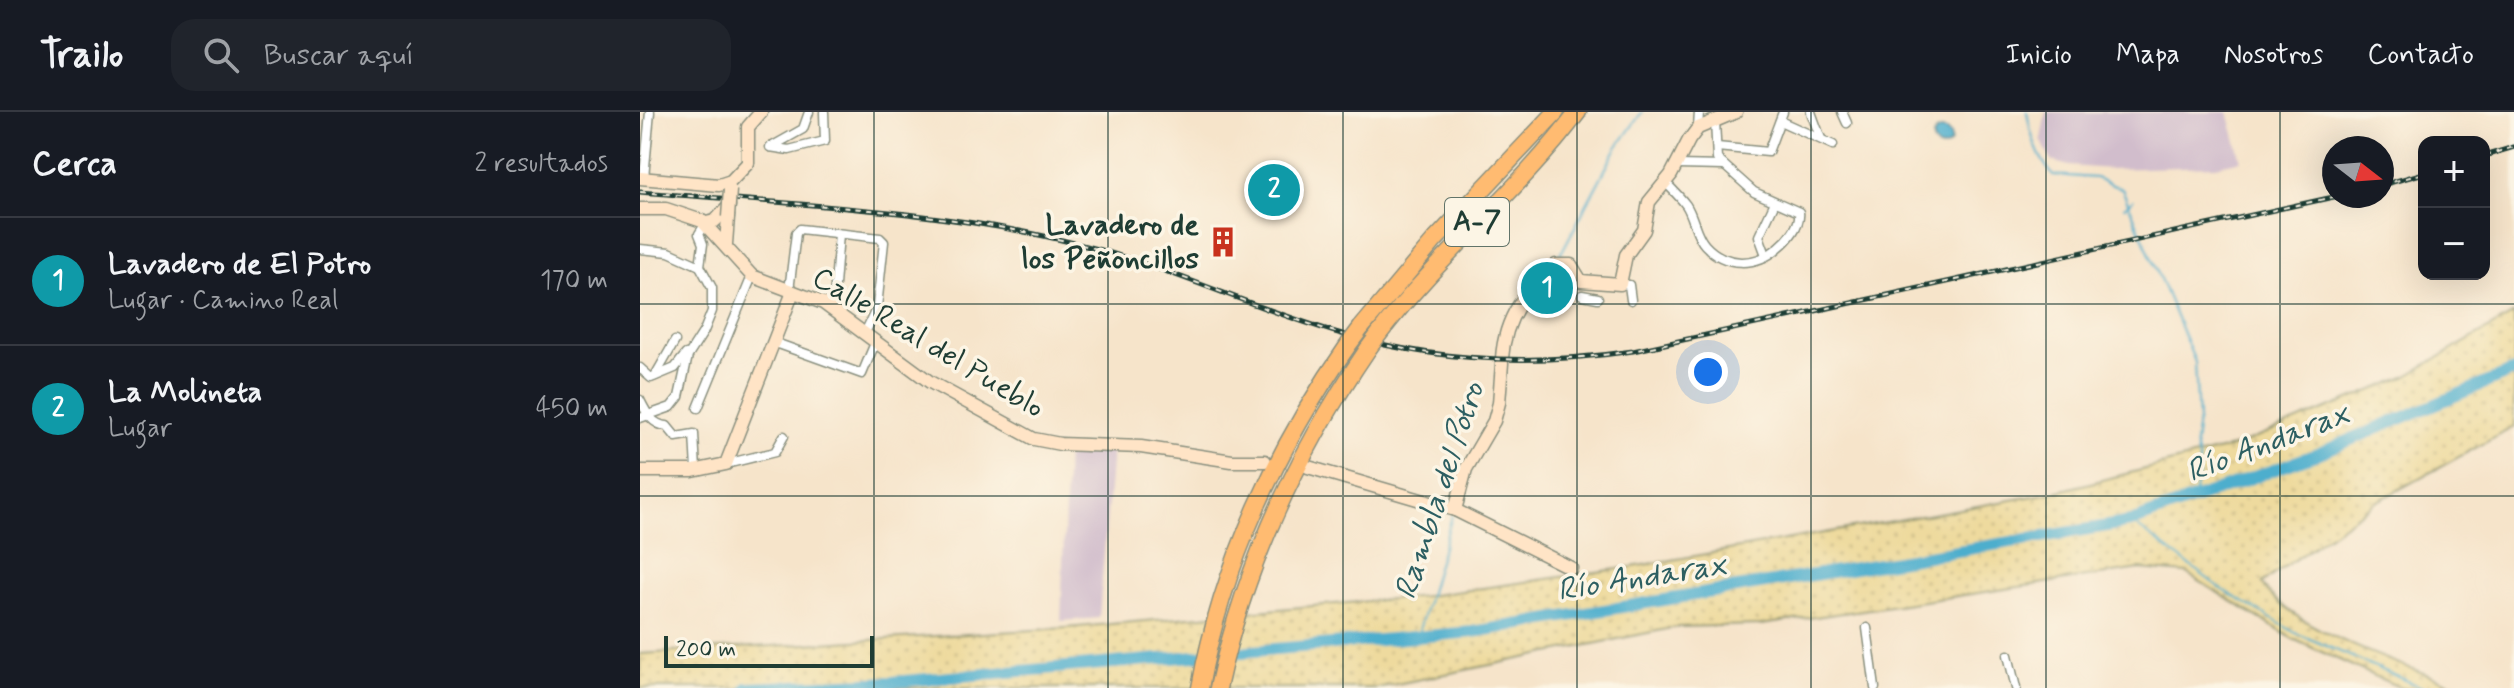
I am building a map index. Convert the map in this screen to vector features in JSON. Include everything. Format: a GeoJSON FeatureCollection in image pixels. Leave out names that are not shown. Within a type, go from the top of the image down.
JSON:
{"type":"FeatureCollection","features":[{"type":"Feature","properties":{"kind":"highway","name":"A-7"},"geometry":{"type":"LineString","coordinates":[[1200,688],[1235,564],[1286,447],[1349,344],[1435,240],[1556,112]]}},
{"type":"Feature","properties":{"kind":"highway","name":"A-7"},"geometry":{"type":"LineString","coordinates":[[1218,688],[1254,562],[1302,456],[1368,349],[1436,264],[1530,169],[1578,112]]}},
{"type":"Feature","properties":{"kind":"street"},"geometry":{"type":"LineString","coordinates":[[650,112],[642,178],[730,185]]}},
{"type":"Feature","properties":{"kind":"street"},"geometry":{"type":"LineString","coordinates":[[718,232],[729,211],[730,185],[748,163],[748,127],[761,112]]}},
{"type":"Feature","properties":{"kind":"street"},"geometry":{"type":"LineString","coordinates":[[809,112],[803,129],[770,147],[789,150],[825,141],[824,112]]}},
{"type":"Feature","properties":{"kind":"street"},"geometry":{"type":"LineString","coordinates":[[1614,284],[1626,255],[1644,230],[1649,202],[1677,165],[1698,128],[1699,112]]}},
{"type":"Feature","properties":{"kind":"street"},"geometry":{"type":"LineString","coordinates":[[1698,128],[1736,112]]}},
{"type":"Feature","properties":{"kind":"street"},"geometry":{"type":"LineString","coordinates":[[1811,112],[1821,139]]}},
{"type":"Feature","properties":{"kind":"street"},"geometry":{"type":"LineString","coordinates":[[1842,112],[1847,123]]}},
{"type":"Feature","properties":{"kind":"street"},"geometry":{"type":"LineString","coordinates":[[1717,147],[1768,152],[1782,116],[1833,145]]}},
{"type":"Feature","properties":{"kind":"street"},"geometry":{"type":"LineString","coordinates":[[1665,182],[1686,206],[1705,245],[1737,263],[1777,250],[1800,218],[1799,212],[1746,186],[1717,159],[1715,121]]}},
{"type":"Feature","properties":{"kind":"street"},"geometry":{"type":"LineString","coordinates":[[1677,165],[1725,166]]}},
{"type":"Feature","properties":{"kind":"street"},"geometry":{"type":"LineString","coordinates":[[1766,255],[1759,236],[1775,202]]}},
{"type":"Feature","properties":{"kind":"street"},"geometry":{"type":"LineString","coordinates":[[640,209],[666,209],[718,232]]}},
{"type":"Feature","properties":{"kind":"street"},"geometry":{"type":"LineString","coordinates":[[718,232],[715,221],[729,211]]}},
{"type":"Feature","properties":{"kind":"street"},"geometry":{"type":"LineString","coordinates":[[726,464],[791,292],[796,233],[800,229],[880,238],[884,242],[877,307],[865,333]]}},
{"type":"Feature","properties":{"kind":"street"},"geometry":{"type":"LineString","coordinates":[[640,368],[651,378],[675,368],[704,331],[713,305],[712,288],[700,266],[703,244],[699,234],[718,232]]}},
{"type":"Feature","properties":{"kind":"street","name":"Calle Real del Pueblo"},"geometry":{"type":"LineString","coordinates":[[718,232],[752,276],[833,311],[930,382],[1034,439],[1060,444],[1115,444],[1232,461],[1265,461]]}},
{"type":"Feature","properties":{"kind":"street"},"geometry":{"type":"LineString","coordinates":[[833,311],[839,234]]}},
{"type":"Feature","properties":{"kind":"street"},"geometry":{"type":"LineString","coordinates":[[640,249],[669,252],[700,266]]}},
{"type":"Feature","properties":{"kind":"street"},"geometry":{"type":"LineString","coordinates":[[1455,510],[1466,469],[1494,421],[1499,403],[1507,322],[1529,288],[1556,265],[1571,265],[1581,281],[1629,285],[1631,300]]}},
{"type":"Feature","properties":{"kind":"street"},"geometry":{"type":"LineString","coordinates":[[698,408],[752,276]]}},
{"type":"Feature","properties":{"kind":"street"},"geometry":{"type":"LineString","coordinates":[[1590,282],[1585,296],[1598,298]]}},
{"type":"Feature","properties":{"kind":"street"},"geometry":{"type":"LineString","coordinates":[[655,377],[675,341]]}},
{"type":"Feature","properties":{"kind":"street"},"geometry":{"type":"LineString","coordinates":[[773,342],[862,374],[875,343]]}},
{"type":"Feature","properties":{"kind":"street"},"geometry":{"type":"LineString","coordinates":[[644,417],[671,407],[679,397],[689,354]]}},
{"type":"Feature","properties":{"kind":"street"},"geometry":{"type":"LineString","coordinates":[[640,400],[644,417],[640,425]]}},
{"type":"Feature","properties":{"kind":"street"},"geometry":{"type":"LineString","coordinates":[[644,417],[667,426],[676,437],[694,434],[696,470]]}},
{"type":"Feature","properties":{"kind":"street"},"geometry":{"type":"LineString","coordinates":[[640,471],[696,470],[726,464],[775,452],[784,436]]}},
{"type":"Feature","properties":{"kind":"street"},"geometry":{"type":"LineString","coordinates":[[1308,467],[1455,510],[1571,568]]}},
{"type":"Feature","properties":{"kind":"street"},"geometry":{"type":"LineString","coordinates":[[1867,628],[1875,688]]}},
{"type":"Feature","properties":{"kind":"street"},"geometry":{"type":"LineString","coordinates":[[2008,655],[2016,688]]}},
{"type":"Feature","properties":{"kind":"shaded area"},"geometry":{"type":"Polygon","coordinates":[[[2046,112],[2228,112],[2241,160],[2216,166],[2111,169],[2069,166],[2051,161],[2041,139],[2046,112]]]}},
{"type":"Feature","properties":{"kind":"shaded area"},"geometry":{"type":"Polygon","coordinates":[[[1067,448],[1112,449],[1099,618],[1061,621],[1067,448]]]}},
{"type":"Feature","properties":{"kind":"sand"},"geometry":{"type":"Polygon","coordinates":[[[2514,314],[2514,427],[2374,503],[2262,583],[2275,600],[2323,631],[2385,659],[2465,688],[2401,688],[2293,639],[2186,573],[2140,569],[1761,625],[1677,627],[1377,688],[640,688],[640,654],[1066,628],[1426,596],[1632,567],[2051,493],[2236,446],[2405,377],[2514,314]]]}},
{"type":"Feature","properties":{"kind":"water"},"geometry":{"type":"Polygon","coordinates":[[[1942,130],[1951,139],[1942,148],[1933,139],[1942,130]]]}},
{"type":"Feature","properties":{"kind":"waterway","name":"Rambla del Potro"},"geometry":{"type":"LineString","coordinates":[[1558,259],[1616,149],[1642,112]]}},
{"type":"Feature","properties":{"kind":"waterway"},"geometry":{"type":"LineString","coordinates":[[2027,112],[2036,145],[2053,175],[2096,178],[2122,189],[2130,207],[2195,362],[2198,420],[2195,444],[2200,469],[2193,500]]}},
{"type":"Feature","properties":{"kind":"waterway"},"geometry":{"type":"LineString","coordinates":[[2124,207],[2133,200]]}},
{"type":"Feature","properties":{"kind":"waterway","name":"Río Andarax"},"geometry":{"type":"LineString","coordinates":[[747,688],[893,682],[1473,632],[2131,522],[2317,454],[2514,371]]}},
{"type":"Feature","properties":{"kind":"waterway","name":"Rambla del Potro"},"geometry":{"type":"LineString","coordinates":[[1417,637],[1452,516]]}},
{"type":"Feature","properties":{"kind":"waterway"},"geometry":{"type":"LineString","coordinates":[[2131,522],[2223,590],[2294,632],[2424,688]]}},
{"type":"Feature","properties":{"kind":"railway"},"geometry":{"type":"LineString","coordinates":[[2490,154],[2514,147]]}},
{"type":"Feature","properties":{"kind":"railway"},"geometry":{"type":"LineString","coordinates":[[2394,182],[2418,175]]}},
{"type":"Feature","properties":{"kind":"railway"},"geometry":{"type":"LineString","coordinates":[[640,192],[860,209],[970,222],[1024,232],[1111,253],[1303,322],[1372,342],[1446,355],[1520,359],[1558,359],[1633,351],[2322,200]]}},
{"type":"Feature","properties":{"kind":"place","name":"La Molineta"},"geometry":{"type":"Point","coordinates":[1274,190]}},
{"type":"Feature","properties":{"kind":"place","name":"Lavadero de los Peñoncillos"},"geometry":{"type":"Point","coordinates":[1223,242]}},
{"type":"Feature","properties":{"kind":"place","name":"Lavadero de El Potro"},"geometry":{"type":"Point","coordinates":[1547,288]}}]}
